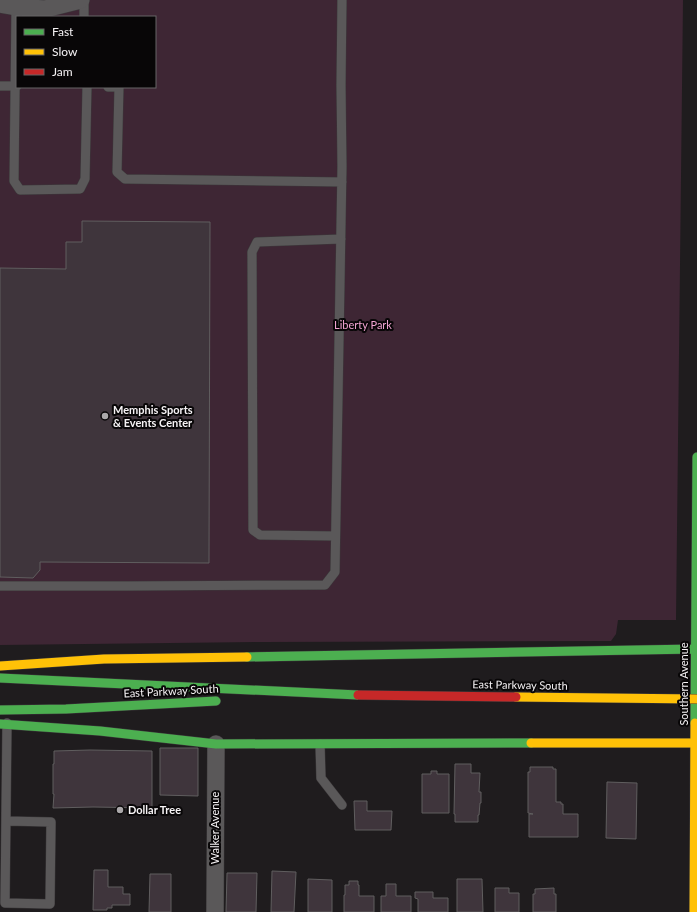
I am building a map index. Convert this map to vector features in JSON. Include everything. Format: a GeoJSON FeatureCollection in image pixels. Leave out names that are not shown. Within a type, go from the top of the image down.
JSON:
{"type":"FeatureCollection","features":[{"type":"Feature","properties":{"kind":"main road","name":"Southern Avenue"},"geometry":{"type":"LineString","coordinates":[[694,912],[697,457]]}},
{"type":"Feature","properties":{"kind":"main road"},"geometry":{"type":"LineString","coordinates":[[0,666],[104,659],[696,649]]}},
{"type":"Feature","properties":{"kind":"main road","name":"East Parkway South"},"geometry":{"type":"LineString","coordinates":[[0,678],[358,695],[697,699]]}},
{"type":"Feature","properties":{"kind":"main road","name":"East Parkway South"},"geometry":{"type":"LineString","coordinates":[[248,699],[343,694]]}},
{"type":"Feature","properties":{"kind":"main road","name":"East Parkway South"},"geometry":{"type":"LineString","coordinates":[[3,710],[66,709],[224,700]]}},
{"type":"Feature","properties":{"kind":"main road"},"geometry":{"type":"LineString","coordinates":[[3,724],[100,731],[216,744],[696,743]]}},
{"type":"Feature","properties":{"kind":"street"},"geometry":{"type":"LineString","coordinates":[[8,6],[45,9],[81,0]]}},
{"type":"Feature","properties":{"kind":"street","name":"Walker Avenue"},"geometry":{"type":"LineString","coordinates":[[215,912],[216,744]]}},
{"type":"Feature","properties":{"kind":"lane"},"geometry":{"type":"LineString","coordinates":[[84,0],[84,16]]}},
{"type":"Feature","properties":{"kind":"lane"},"geometry":{"type":"LineString","coordinates":[[0,586],[325,585],[335,572],[342,182],[342,0]]}},
{"type":"Feature","properties":{"kind":"lane"},"geometry":{"type":"LineString","coordinates":[[8,6],[16,86],[14,181],[20,190],[80,189],[85,179],[87,88]]}},
{"type":"Feature","properties":{"kind":"lane"},"geometry":{"type":"LineString","coordinates":[[0,86],[16,86]]}},
{"type":"Feature","properties":{"kind":"lane"},"geometry":{"type":"LineString","coordinates":[[119,88],[117,172],[125,179],[342,182]]}},
{"type":"Feature","properties":{"kind":"lane"},"geometry":{"type":"LineString","coordinates":[[335,536],[260,535],[253,530],[252,252],[257,242],[341,239]]}},
{"type":"Feature","properties":{"kind":"lane"},"geometry":{"type":"LineString","coordinates":[[3,710],[6,821],[5,903],[50,904],[51,822],[6,821]]}},
{"type":"Feature","properties":{"kind":"lane"},"geometry":{"type":"LineString","coordinates":[[320,744],[321,778],[342,805]]}},
{"type":"Feature","properties":{"kind":"green space","name":"Liberty Park"},"geometry":{"type":"Polygon","coordinates":[[[0,0],[683,0],[676,620],[618,620],[616,634],[611,641],[259,642],[0,645],[0,0]]]}},
{"type":"Feature","properties":{"kind":"building","name":"Memphis Sports & Events Center"},"geometry":{"type":"Polygon","coordinates":[[[82,221],[210,222],[209,563],[40,562],[40,570],[33,578],[0,577],[0,268],[66,269],[66,242],[82,242],[82,221]]]}},
{"type":"Feature","properties":{"kind":"building"},"geometry":{"type":"Polygon","coordinates":[[[160,748],[198,748],[198,796],[160,795],[160,748]]]}},
{"type":"Feature","properties":{"kind":"building"},"geometry":{"type":"Polygon","coordinates":[[[54,751],[152,751],[152,808],[53,808],[54,751]]]}},
{"type":"Feature","properties":{"kind":"building"},"geometry":{"type":"Polygon","coordinates":[[[455,764],[471,764],[471,773],[480,773],[479,792],[481,792],[481,803],[478,822],[455,822],[455,764]]]}},
{"type":"Feature","properties":{"kind":"building"},"geometry":{"type":"Polygon","coordinates":[[[530,767],[553,767],[553,769],[556,769],[556,802],[561,802],[561,804],[563,804],[563,814],[578,814],[578,837],[529,837],[529,814],[533,814],[528,813],[528,772],[530,772],[530,767]]]}},
{"type":"Feature","properties":{"kind":"building"},"geometry":{"type":"Polygon","coordinates":[[[431,771],[437,771],[437,774],[449,774],[449,813],[422,813],[422,774],[431,774],[431,771]]]}},
{"type":"Feature","properties":{"kind":"building"},"geometry":{"type":"Polygon","coordinates":[[[607,782],[637,783],[636,839],[606,838],[607,782]]]}},
{"type":"Feature","properties":{"kind":"building"},"geometry":{"type":"Polygon","coordinates":[[[354,801],[367,801],[367,811],[392,811],[391,830],[355,830],[354,801]]]}},
{"type":"Feature","properties":{"kind":"building"},"geometry":{"type":"Polygon","coordinates":[[[94,870],[108,870],[108,887],[123,887],[123,894],[130,894],[130,905],[112,905],[112,908],[107,908],[107,910],[93,910],[94,870]]]}},
{"type":"Feature","properties":{"kind":"building"},"geometry":{"type":"Polygon","coordinates":[[[272,871],[296,872],[294,912],[271,912],[272,871]]]}},
{"type":"Feature","properties":{"kind":"building"},"geometry":{"type":"Polygon","coordinates":[[[227,873],[257,873],[256,912],[226,912],[227,873]]]}},
{"type":"Feature","properties":{"kind":"building"},"geometry":{"type":"Polygon","coordinates":[[[150,874],[171,874],[171,912],[149,912],[150,874]]]}},
{"type":"Feature","properties":{"kind":"building"},"geometry":{"type":"Polygon","coordinates":[[[308,879],[332,880],[332,912],[308,912],[308,879]]]}},
{"type":"Feature","properties":{"kind":"building"},"geometry":{"type":"Polygon","coordinates":[[[457,879],[482,879],[483,912],[457,912],[457,879]]]}},
{"type":"Feature","properties":{"kind":"building"},"geometry":{"type":"Polygon","coordinates":[[[349,881],[358,881],[359,896],[374,896],[374,912],[344,912],[345,885],[349,885],[349,881]]]}},
{"type":"Feature","properties":{"kind":"building"},"geometry":{"type":"Polygon","coordinates":[[[386,884],[396,884],[396,896],[411,896],[411,912],[381,912],[381,896],[386,896],[386,884]]]}},
{"type":"Feature","properties":{"kind":"building"},"geometry":{"type":"Polygon","coordinates":[[[495,888],[509,888],[509,893],[519,893],[519,912],[495,912],[495,888]]]}},
{"type":"Feature","properties":{"kind":"building"},"geometry":{"type":"Polygon","coordinates":[[[554,888],[554,894],[556,894],[556,912],[533,912],[533,894],[535,894],[535,889],[554,888]]]}},
{"type":"Feature","properties":{"kind":"building"},"geometry":{"type":"Polygon","coordinates":[[[415,892],[433,892],[433,898],[448,898],[448,912],[418,912],[418,899],[415,898],[415,892]]]}},
{"type":"Feature","properties":{"kind":"traffic: fast"},"geometry":{"type":"LineString","coordinates":[[695,723],[697,457]]}},
{"type":"Feature","properties":{"kind":"traffic: fast"},"geometry":{"type":"LineString","coordinates":[[247,657],[695,649]]}},
{"type":"Feature","properties":{"kind":"traffic: fast"},"geometry":{"type":"LineString","coordinates":[[0,678],[358,695]]}},
{"type":"Feature","properties":{"kind":"traffic: fast"},"geometry":{"type":"LineString","coordinates":[[0,710],[66,709],[216,701]]}},
{"type":"Feature","properties":{"kind":"traffic: fast"},"geometry":{"type":"LineString","coordinates":[[0,724],[100,731],[216,744],[531,743]]}},
{"type":"Feature","properties":{"kind":"traffic: slow"},"geometry":{"type":"LineString","coordinates":[[0,666],[104,659],[247,657]]}},
{"type":"Feature","properties":{"kind":"traffic: slow"},"geometry":{"type":"LineString","coordinates":[[516,697],[697,699]]}},
{"type":"Feature","properties":{"kind":"traffic: slow"},"geometry":{"type":"LineString","coordinates":[[694,912],[695,723]]}},
{"type":"Feature","properties":{"kind":"traffic: slow"},"geometry":{"type":"LineString","coordinates":[[531,743],[695,743]]}},
{"type":"Feature","properties":{"kind":"traffic: jam"},"geometry":{"type":"LineString","coordinates":[[358,695],[516,697]]}},
{"type":"Feature","properties":{"kind":"place","name":"Memphis Sports & Events Center"},"geometry":{"type":"Point","coordinates":[105,416]}},
{"type":"Feature","properties":{"kind":"place","name":"Dollar Tree"},"geometry":{"type":"Point","coordinates":[120,810]}}]}
